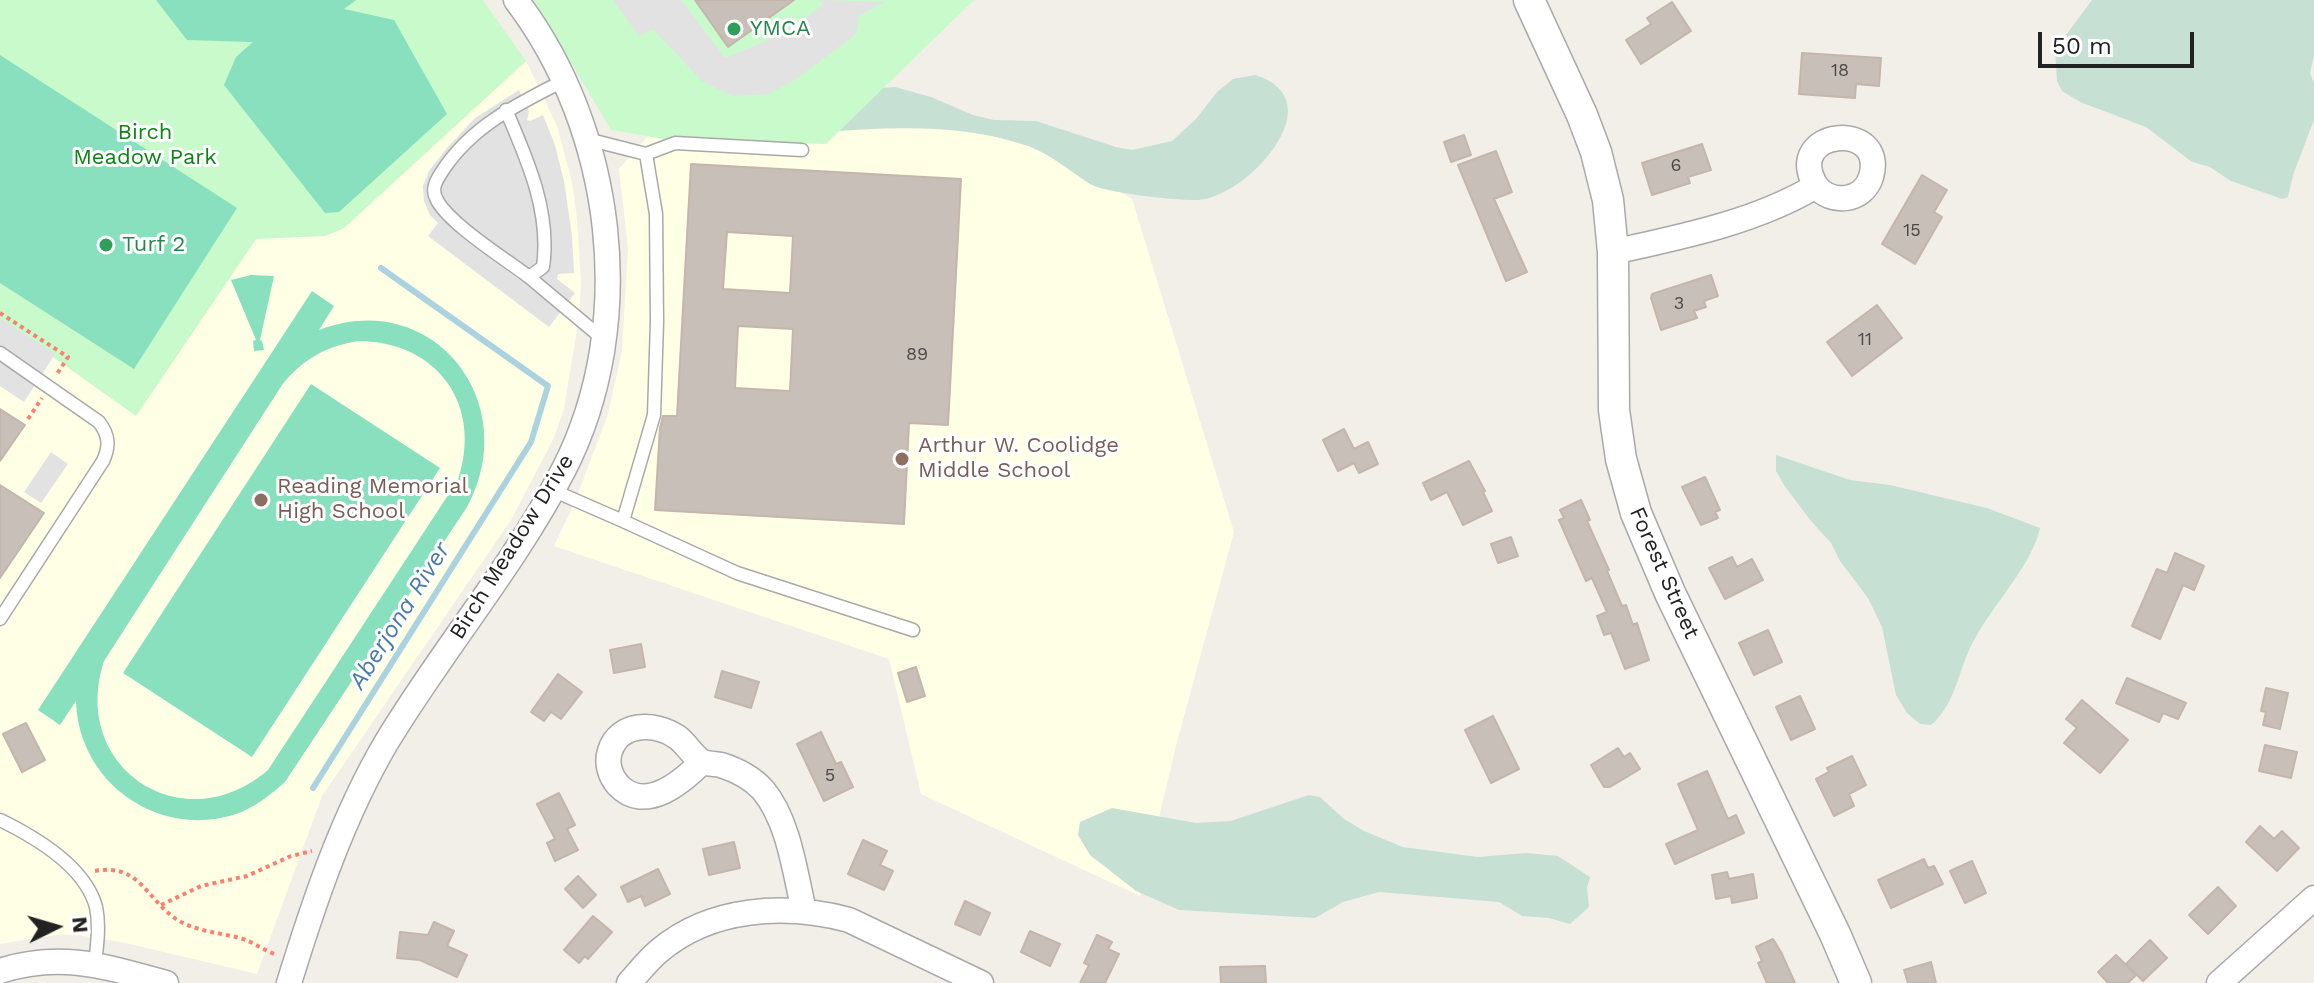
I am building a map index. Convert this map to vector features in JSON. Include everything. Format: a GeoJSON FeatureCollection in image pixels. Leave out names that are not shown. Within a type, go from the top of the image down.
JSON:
{"type":"FeatureCollection","features":[{"type":"Feature","properties":{"kind":"street","name":"Birch Meadow Drive"},"geometry":{"type":"LineString","coordinates":[[292,972],[333,860],[373,766],[552,490],[586,417],[600,363],[606,286],[604,228],[596,177],[587,139],[565,80],[552,53],[516,0]]}},
{"type":"Feature","properties":{"kind":"street","name":"Forest Street"},"geometry":{"type":"LineString","coordinates":[[1529,0],[1596,152],[1608,200],[1613,252],[1616,429],[1636,513],[1670,593],[1856,983]]}},
{"type":"Feature","properties":{"kind":"street"},"geometry":{"type":"LineString","coordinates":[[1613,252],[1699,232],[1776,206],[1816,186]]}},
{"type":"Feature","properties":{"kind":"street"},"geometry":{"type":"LineString","coordinates":[[702,762],[745,775],[772,804],[789,849],[804,911]]}},
{"type":"Feature","properties":{"kind":"street"},"geometry":{"type":"LineString","coordinates":[[2219,983],[2314,898]]}},
{"type":"Feature","properties":{"kind":"street"},"geometry":{"type":"LineString","coordinates":[[629,983],[657,952],[706,922],[756,912],[804,911],[827,914],[870,929],[981,983]]}},
{"type":"Feature","properties":{"kind":"street"},"geometry":{"type":"LineString","coordinates":[[0,971],[48,961],[95,964],[166,983]]}},
{"type":"Feature","properties":{"kind":"lane"},"geometry":{"type":"LineString","coordinates":[[565,80],[506,110],[479,129],[450,159],[435,182],[434,196],[445,212],[603,339]]}},
{"type":"Feature","properties":{"kind":"lane"},"geometry":{"type":"LineString","coordinates":[[506,110],[539,200],[546,251],[543,267],[529,277]]}},
{"type":"Feature","properties":{"kind":"lane"},"geometry":{"type":"LineString","coordinates":[[587,139],[646,154],[675,143],[802,150]]}},
{"type":"Feature","properties":{"kind":"lane"},"geometry":{"type":"LineString","coordinates":[[623,521],[654,415],[656,214],[646,154]]}},
{"type":"Feature","properties":{"kind":"lane"},"geometry":{"type":"LineString","coordinates":[[0,353],[99,422],[106,432],[107,450],[103,461],[0,619]]}},
{"type":"Feature","properties":{"kind":"lane"},"geometry":{"type":"LineString","coordinates":[[552,490],[737,573],[913,630]]}},
{"type":"Feature","properties":{"kind":"lane"},"geometry":{"type":"LineString","coordinates":[[0,820],[33,838],[79,877],[91,895],[98,924],[95,964]]}},
{"type":"Feature","properties":{"kind":"path"},"geometry":{"type":"LineString","coordinates":[[161,905],[201,886],[247,876],[291,856],[312,851]]}},
{"type":"Feature","properties":{"kind":"path"},"geometry":{"type":"LineString","coordinates":[[79,877],[102,869],[125,873],[147,888],[171,916],[195,928],[241,939],[292,972]]}},
{"type":"Feature","properties":{"kind":"shaded area"},"geometry":{"type":"Polygon","coordinates":[[[613,0],[681,0],[725,58],[781,35],[823,5],[820,0],[884,2],[859,16],[856,34],[796,79],[769,94],[732,96],[702,81],[653,29],[639,36],[613,0]]]}},
{"type":"Feature","properties":{"kind":"shaded area"},"geometry":{"type":"Polygon","coordinates":[[[2092,0],[2314,0],[2314,56],[2310,73],[2314,83],[2314,120],[2288,197],[2282,199],[2231,181],[2210,167],[2192,162],[2146,127],[2080,102],[2062,91],[2057,81],[2055,50],[2092,0]]]}},
{"type":"Feature","properties":{"kind":"shaded area","name":"Reading Memorial High School"},"geometry":{"type":"Polygon","coordinates":[[[526,61],[557,126],[572,182],[577,219],[581,282],[579,317],[564,408],[554,438],[511,520],[322,796],[257,974],[78,935],[55,935],[0,944],[0,319],[136,416],[257,238],[325,236],[344,228],[526,61]]]}},
{"type":"Feature","properties":{"kind":"shaded area"},"geometry":{"type":"Polygon","coordinates":[[[1255,75],[1278,87],[1287,105],[1286,125],[1259,166],[1218,195],[1198,200],[1142,196],[1098,187],[1036,149],[978,133],[926,128],[822,132],[880,88],[895,87],[931,97],[973,115],[994,120],[1036,121],[1132,150],[1172,141],[1233,79],[1255,75]]]}},
{"type":"Feature","properties":{"kind":"shaded area"},"geometry":{"type":"Polygon","coordinates":[[[519,90],[529,111],[527,120],[543,115],[555,145],[572,236],[574,273],[558,274],[557,279],[575,293],[549,327],[428,236],[438,223],[430,215],[424,201],[423,186],[429,171],[475,118],[519,90]]]}},
{"type":"Feature","properties":{"kind":"shaded area","name":"Arthur W. Coolidge Middle School"},"geometry":{"type":"Polygon","coordinates":[[[671,109],[1004,124],[1132,199],[1234,532],[1177,742],[1140,896],[921,794],[889,659],[554,546],[574,504],[608,414],[622,351],[628,248],[619,169],[671,109]]]}},
{"type":"Feature","properties":{"kind":"shaded area"},"geometry":{"type":"Polygon","coordinates":[[[0,318],[55,354],[24,402],[0,386],[0,318]]]}},
{"type":"Feature","properties":{"kind":"shaded area"},"geometry":{"type":"Polygon","coordinates":[[[51,452],[68,464],[41,503],[24,492],[51,452]]]}},
{"type":"Feature","properties":{"kind":"shaded area"},"geometry":{"type":"Polygon","coordinates":[[[1776,455],[1850,480],[1890,485],[1987,508],[2040,528],[2018,575],[1974,639],[1949,702],[1931,725],[1920,724],[1907,713],[1896,695],[1882,627],[1868,598],[1840,561],[1831,543],[1784,485],[1776,471],[1776,455]]]}},
{"type":"Feature","properties":{"kind":"shaded area"},"geometry":{"type":"Polygon","coordinates":[[[1309,795],[1320,797],[1344,819],[1364,831],[1403,847],[1478,857],[1526,853],[1558,856],[1590,877],[1587,888],[1589,907],[1570,924],[1549,918],[1522,916],[1499,902],[1379,892],[1343,902],[1315,918],[1179,910],[1136,891],[1090,855],[1078,835],[1080,822],[1112,808],[1196,823],[1231,821],[1309,795]]]}},
{"type":"Feature","properties":{"kind":"green space","name":"Birch Meadow Park"},"geometry":{"type":"Polygon","coordinates":[[[0,0],[483,0],[526,61],[344,228],[325,236],[256,239],[136,416],[0,319],[0,0]]]}},
{"type":"Feature","properties":{"kind":"green space"},"geometry":{"type":"Polygon","coordinates":[[[156,0],[356,0],[344,9],[394,20],[447,114],[339,212],[325,213],[224,85],[236,57],[253,42],[187,40],[156,0]]]}},
{"type":"Feature","properties":{"kind":"green space"},"geometry":{"type":"Polygon","coordinates":[[[534,0],[974,0],[826,144],[669,140],[611,130],[534,0]]]}},
{"type":"Feature","properties":{"kind":"green space","name":"Turf 2"},"geometry":{"type":"Polygon","coordinates":[[[0,55],[237,208],[134,369],[0,283],[0,55]]]}},
{"type":"Feature","properties":{"kind":"green space"},"geometry":{"type":"Polygon","coordinates":[[[251,275],[274,276],[260,340],[264,350],[254,351],[253,341],[256,340],[231,280],[251,275]]]}},
{"type":"Feature","properties":{"kind":"green space"},"geometry":{"type":"Polygon","coordinates":[[[312,291],[334,306],[319,330],[360,321],[398,324],[431,339],[457,363],[475,394],[484,429],[482,468],[467,507],[285,782],[273,792],[254,806],[233,815],[204,820],[176,818],[150,810],[126,797],[106,778],[91,756],[80,730],[76,701],[60,725],[38,710],[312,291]],[[359,341],[336,346],[316,355],[290,376],[104,661],[98,699],[103,733],[118,762],[141,783],[170,796],[202,799],[235,791],[268,770],[458,480],[464,453],[464,427],[458,403],[448,383],[432,366],[411,353],[387,344],[359,341]]]}},
{"type":"Feature","properties":{"kind":"green space"},"geometry":{"type":"Polygon","coordinates":[[[311,384],[440,468],[252,757],[123,673],[311,384]]]}},
{"type":"Feature","properties":{"kind":"building","name":"YMCA"},"geometry":{"type":"Polygon","coordinates":[[[695,0],[794,0],[728,47],[695,0]]]}},
{"type":"Feature","properties":{"kind":"building"},"geometry":{"type":"Polygon","coordinates":[[[1672,2],[1691,31],[1641,64],[1626,40],[1651,24],[1647,18],[1672,2]]]}},
{"type":"Feature","properties":{"kind":"building"},"geometry":{"type":"Polygon","coordinates":[[[1802,53],[1881,58],[1879,86],[1856,84],[1855,98],[1799,94],[1802,53]]]}},
{"type":"Feature","properties":{"kind":"building"},"geometry":{"type":"Polygon","coordinates":[[[1464,135],[1471,155],[1451,162],[1444,142],[1464,135]]]}},
{"type":"Feature","properties":{"kind":"building"},"geometry":{"type":"Polygon","coordinates":[[[1702,144],[1711,170],[1688,177],[1690,183],[1652,195],[1642,163],[1702,144]]]}},
{"type":"Feature","properties":{"kind":"building"},"geometry":{"type":"Polygon","coordinates":[[[1496,151],[1512,192],[1494,199],[1527,272],[1506,281],[1458,165],[1496,151]]]}},
{"type":"Feature","properties":{"kind":"building"},"geometry":{"type":"Polygon","coordinates":[[[691,164],[961,179],[948,425],[909,423],[904,524],[655,510],[660,428],[663,416],[677,416],[691,164]],[[727,232],[723,289],[790,293],[793,236],[727,232]],[[738,326],[735,388],[790,391],[793,329],[738,326]]]}},
{"type":"Feature","properties":{"kind":"building"},"geometry":{"type":"Polygon","coordinates":[[[1922,175],[1947,190],[1934,212],[1942,217],[1915,264],[1882,244],[1922,175]]]}},
{"type":"Feature","properties":{"kind":"building"},"geometry":{"type":"Polygon","coordinates":[[[1711,275],[1718,296],[1704,301],[1706,307],[1694,311],[1697,318],[1661,330],[1652,294],[1711,275]]]}},
{"type":"Feature","properties":{"kind":"building"},"geometry":{"type":"Polygon","coordinates":[[[1877,305],[1902,338],[1852,376],[1827,342],[1877,305]]]}},
{"type":"Feature","properties":{"kind":"building"},"geometry":{"type":"Polygon","coordinates":[[[0,409],[25,425],[0,461],[0,409]]]}},
{"type":"Feature","properties":{"kind":"building"},"geometry":{"type":"Polygon","coordinates":[[[1344,429],[1354,449],[1368,442],[1378,464],[1359,473],[1354,463],[1338,471],[1323,440],[1344,429]]]}},
{"type":"Feature","properties":{"kind":"building"},"geometry":{"type":"Polygon","coordinates":[[[1469,461],[1492,511],[1463,525],[1447,492],[1431,500],[1423,483],[1469,461]]]}},
{"type":"Feature","properties":{"kind":"building"},"geometry":{"type":"Polygon","coordinates":[[[1705,477],[1720,510],[1715,512],[1718,518],[1701,525],[1682,487],[1705,477]]]}},
{"type":"Feature","properties":{"kind":"building"},"geometry":{"type":"Polygon","coordinates":[[[0,485],[44,513],[0,578],[0,485]]]}},
{"type":"Feature","properties":{"kind":"building"},"geometry":{"type":"Polygon","coordinates":[[[1581,500],[1607,571],[1622,606],[1626,605],[1633,625],[1637,623],[1649,660],[1625,669],[1611,633],[1604,635],[1597,616],[1607,612],[1592,578],[1586,581],[1559,520],[1564,518],[1560,510],[1581,500]]]}},
{"type":"Feature","properties":{"kind":"building"},"geometry":{"type":"Polygon","coordinates":[[[1511,537],[1518,556],[1498,563],[1491,544],[1511,537]]]}},
{"type":"Feature","properties":{"kind":"building"},"geometry":{"type":"Polygon","coordinates":[[[2175,553],[2204,566],[2194,590],[2183,585],[2160,639],[2132,626],[2157,569],[2167,573],[2175,553]]]}},
{"type":"Feature","properties":{"kind":"building"},"geometry":{"type":"Polygon","coordinates":[[[1732,557],[1737,567],[1752,559],[1763,580],[1725,599],[1709,568],[1732,557]]]}},
{"type":"Feature","properties":{"kind":"building"},"geometry":{"type":"Polygon","coordinates":[[[1768,630],[1782,662],[1754,675],[1739,643],[1768,630]]]}},
{"type":"Feature","properties":{"kind":"building"},"geometry":{"type":"Polygon","coordinates":[[[641,644],[645,667],[614,673],[610,650],[641,644]]]}},
{"type":"Feature","properties":{"kind":"building"},"geometry":{"type":"Polygon","coordinates":[[[916,667],[925,696],[907,702],[898,673],[916,667]]]}},
{"type":"Feature","properties":{"kind":"building"},"geometry":{"type":"Polygon","coordinates":[[[722,671],[759,682],[751,708],[715,697],[722,671]]]}},
{"type":"Feature","properties":{"kind":"building"},"geometry":{"type":"Polygon","coordinates":[[[558,674],[582,692],[561,719],[551,712],[544,721],[531,712],[558,674]]]}},
{"type":"Feature","properties":{"kind":"building"},"geometry":{"type":"Polygon","coordinates":[[[2127,678],[2186,703],[2178,719],[2163,713],[2159,722],[2116,703],[2127,678]]]}},
{"type":"Feature","properties":{"kind":"building"},"geometry":{"type":"Polygon","coordinates":[[[2266,688],[2288,693],[2280,729],[2263,725],[2266,712],[2261,711],[2266,688]]]}},
{"type":"Feature","properties":{"kind":"building"},"geometry":{"type":"Polygon","coordinates":[[[1800,696],[1815,729],[1791,740],[1776,707],[1800,696]]]}},
{"type":"Feature","properties":{"kind":"building"},"geometry":{"type":"Polygon","coordinates":[[[2082,700],[2128,740],[2100,773],[2064,743],[2077,728],[2066,719],[2082,700]]]}},
{"type":"Feature","properties":{"kind":"building"},"geometry":{"type":"Polygon","coordinates":[[[1493,716],[1519,769],[1491,783],[1465,730],[1493,716]]]}},
{"type":"Feature","properties":{"kind":"building"},"geometry":{"type":"Polygon","coordinates":[[[26,723],[45,760],[22,772],[3,734],[26,723]]]}},
{"type":"Feature","properties":{"kind":"building"},"geometry":{"type":"Polygon","coordinates":[[[821,732],[836,764],[841,762],[853,787],[824,801],[797,744],[821,732]]]}},
{"type":"Feature","properties":{"kind":"building"},"geometry":{"type":"Polygon","coordinates":[[[2265,745],[2297,752],[2291,778],[2259,771],[2265,745]]]}},
{"type":"Feature","properties":{"kind":"building"},"geometry":{"type":"Polygon","coordinates":[[[1618,748],[1624,757],[1630,753],[1640,769],[1610,787],[1604,787],[1591,765],[1618,748]]]}},
{"type":"Feature","properties":{"kind":"building"},"geometry":{"type":"Polygon","coordinates":[[[1852,756],[1866,785],[1849,794],[1854,806],[1834,816],[1816,779],[1829,772],[1827,768],[1852,756]]]}},
{"type":"Feature","properties":{"kind":"building"},"geometry":{"type":"Polygon","coordinates":[[[1707,771],[1728,819],[1736,815],[1744,833],[1675,864],[1666,844],[1698,830],[1678,784],[1707,771]]]}},
{"type":"Feature","properties":{"kind":"building"},"geometry":{"type":"Polygon","coordinates":[[[559,793],[575,825],[567,829],[578,850],[555,861],[547,843],[555,839],[537,804],[559,793]]]}},
{"type":"Feature","properties":{"kind":"building"},"geometry":{"type":"Polygon","coordinates":[[[2260,826],[2274,839],[2282,831],[2299,848],[2277,871],[2246,842],[2260,826]]]}},
{"type":"Feature","properties":{"kind":"building"},"geometry":{"type":"Polygon","coordinates":[[[863,840],[887,851],[880,865],[893,871],[884,890],[848,874],[863,840]]]}},
{"type":"Feature","properties":{"kind":"building"},"geometry":{"type":"Polygon","coordinates":[[[734,842],[740,868],[709,875],[703,849],[734,842]]]}},
{"type":"Feature","properties":{"kind":"building"},"geometry":{"type":"Polygon","coordinates":[[[1924,859],[1928,868],[1934,866],[1943,884],[1891,908],[1878,880],[1924,859]]]}},
{"type":"Feature","properties":{"kind":"building"},"geometry":{"type":"Polygon","coordinates":[[[1972,861],[1986,893],[1965,903],[1950,871],[1972,861]]]}},
{"type":"Feature","properties":{"kind":"building"},"geometry":{"type":"Polygon","coordinates":[[[658,869],[670,894],[645,906],[641,896],[628,902],[621,887],[658,869]]]}},
{"type":"Feature","properties":{"kind":"building"},"geometry":{"type":"Polygon","coordinates":[[[1727,872],[1729,879],[1753,874],[1757,898],[1732,903],[1731,896],[1716,899],[1712,875],[1727,872]]]}},
{"type":"Feature","properties":{"kind":"building"},"geometry":{"type":"Polygon","coordinates":[[[578,876],[596,895],[583,908],[565,889],[578,876]]]}},
{"type":"Feature","properties":{"kind":"building"},"geometry":{"type":"Polygon","coordinates":[[[2218,887],[2236,906],[2208,934],[2189,915],[2218,887]]]}},
{"type":"Feature","properties":{"kind":"building"},"geometry":{"type":"Polygon","coordinates":[[[965,901],[990,913],[980,935],[955,924],[965,901]]]}},
{"type":"Feature","properties":{"kind":"building"},"geometry":{"type":"Polygon","coordinates":[[[593,916],[612,932],[588,959],[585,956],[579,963],[564,950],[593,916]]]}},
{"type":"Feature","properties":{"kind":"building"},"geometry":{"type":"Polygon","coordinates":[[[434,922],[454,931],[447,946],[467,955],[457,977],[420,960],[397,958],[400,932],[428,935],[434,922]]]}},
{"type":"Feature","properties":{"kind":"building"},"geometry":{"type":"Polygon","coordinates":[[[1030,931],[1060,944],[1050,966],[1021,952],[1030,931]]]}},
{"type":"Feature","properties":{"kind":"building"},"geometry":{"type":"Polygon","coordinates":[[[1097,935],[1112,942],[1108,949],[1119,954],[1105,983],[1080,983],[1089,965],[1084,963],[1097,935]]]}},
{"type":"Feature","properties":{"kind":"building"},"geometry":{"type":"Polygon","coordinates":[[[1773,939],[1795,983],[1767,983],[1758,963],[1762,961],[1756,947],[1773,939]]]}},
{"type":"Feature","properties":{"kind":"building"},"geometry":{"type":"Polygon","coordinates":[[[2150,940],[2167,958],[2143,981],[2126,964],[2150,940]]]}},
{"type":"Feature","properties":{"kind":"building"},"geometry":{"type":"Polygon","coordinates":[[[2116,955],[2136,975],[2128,983],[2108,983],[2098,972],[2116,955]]]}},
{"type":"Feature","properties":{"kind":"building"},"geometry":{"type":"Polygon","coordinates":[[[1931,962],[1936,983],[1908,983],[1904,970],[1931,962]]]}},
{"type":"Feature","properties":{"kind":"building"},"geometry":{"type":"Polygon","coordinates":[[[1265,966],[1266,983],[1221,983],[1220,967],[1265,966]]]}},
{"type":"Feature","properties":{"kind":"waterway","name":"Aberjona River"},"geometry":{"type":"LineString","coordinates":[[313,788],[531,442],[548,386],[381,268]]}},
{"type":"Feature","properties":{"kind":"place","name":"YMCA"},"geometry":{"type":"Point","coordinates":[734,29]}},
{"type":"Feature","properties":{"kind":"place","name":"Turf 2"},"geometry":{"type":"Point","coordinates":[106,245]}},
{"type":"Feature","properties":{"kind":"place","name":"Arthur W. Coolidge Middle School"},"geometry":{"type":"Point","coordinates":[902,459]}},
{"type":"Feature","properties":{"kind":"place","name":"Reading Memorial High School"},"geometry":{"type":"Point","coordinates":[261,500]}}]}
